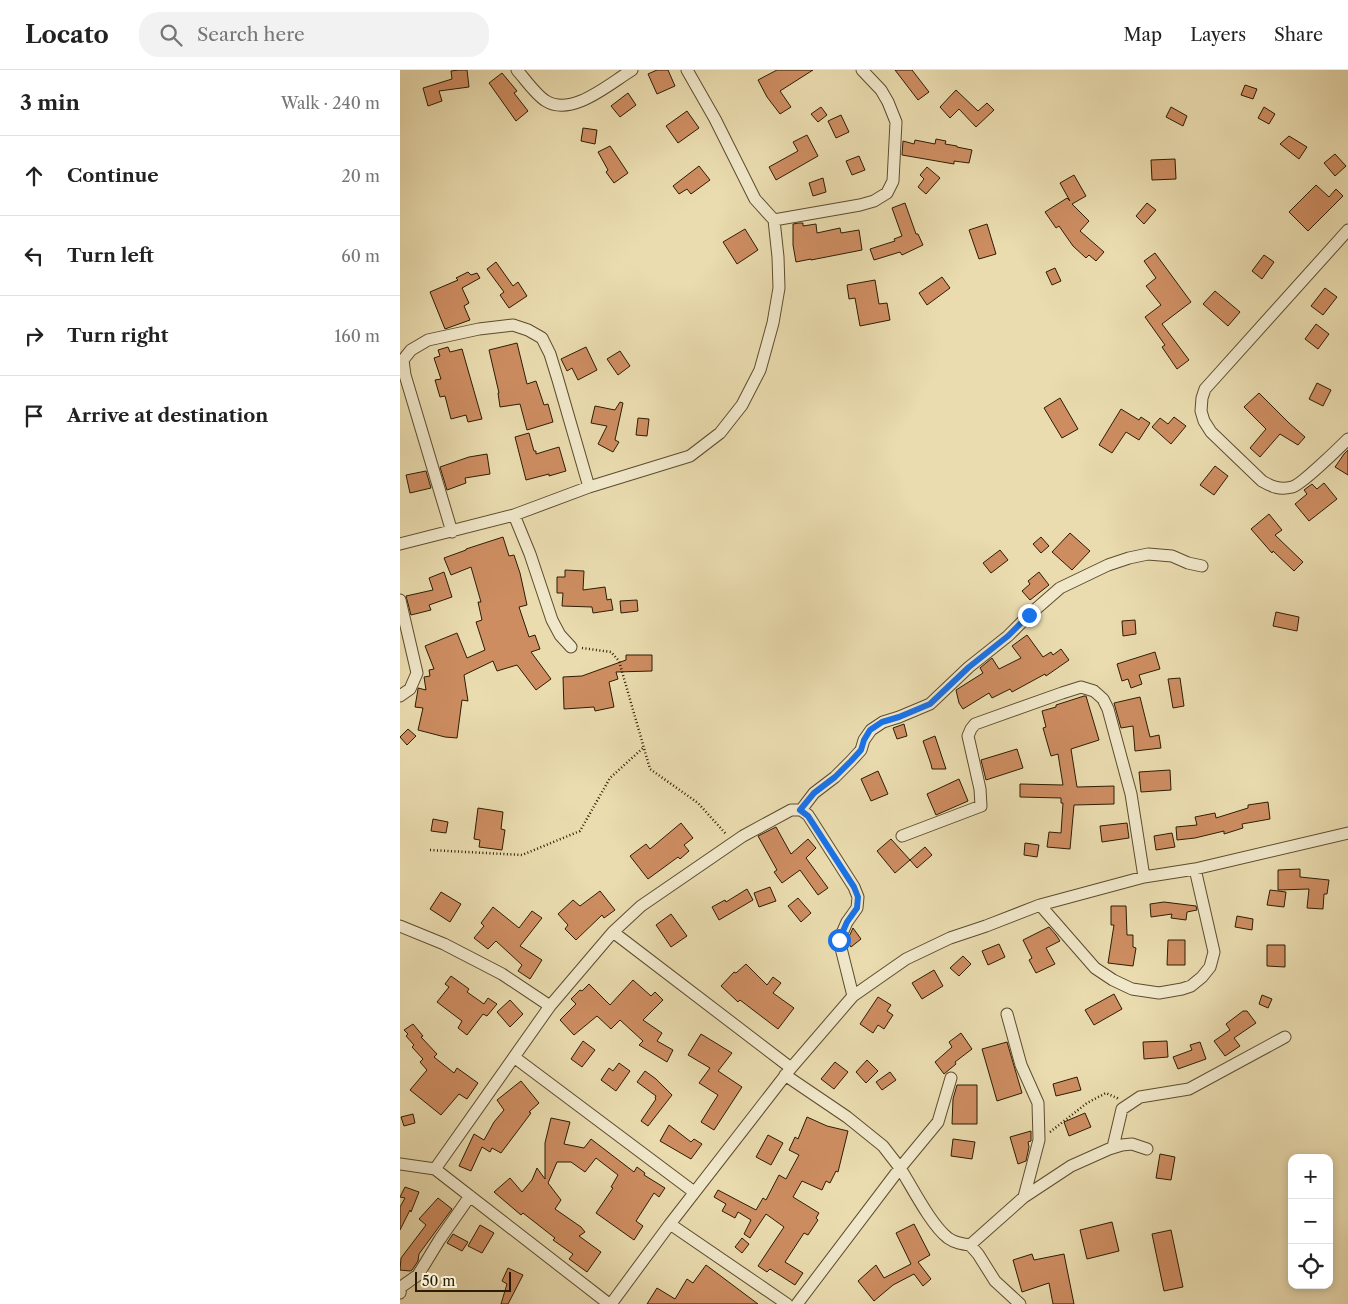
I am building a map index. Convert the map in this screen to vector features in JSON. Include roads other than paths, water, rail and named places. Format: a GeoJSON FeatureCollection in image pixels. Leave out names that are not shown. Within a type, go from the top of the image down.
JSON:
{"type":"FeatureCollection","features":[{"type":"Feature","properties":{"kind":"street"},"geometry":{"type":"LineString","coordinates":[[517,70],[544,100],[561,106],[576,104],[632,70]]}},
{"type":"Feature","properties":{"kind":"street"},"geometry":{"type":"LineString","coordinates":[[400,544],[514,515],[590,487],[690,456],[720,433],[742,405],[760,370],[773,323],[779,288],[774,220],[755,199],[687,70]]}},
{"type":"Feature","properties":{"kind":"street"},"geometry":{"type":"LineString","coordinates":[[774,220],[860,206],[874,201],[887,193],[893,182],[896,122],[881,90],[862,70]]}},
{"type":"Feature","properties":{"kind":"street"},"geometry":{"type":"LineString","coordinates":[[1348,230],[1205,389],[1201,412],[1211,432],[1262,481],[1280,488],[1294,487],[1348,439]]}},
{"type":"Feature","properties":{"kind":"street"},"geometry":{"type":"LineString","coordinates":[[452,532],[404,367],[404,360],[411,350],[428,340],[479,329],[514,325],[542,338],[550,354],[590,487]]}},
{"type":"Feature","properties":{"kind":"street"},"geometry":{"type":"LineString","coordinates":[[514,515],[530,554],[552,620],[560,635],[571,647]]}},
{"type":"Feature","properties":{"kind":"street"},"geometry":{"type":"LineString","coordinates":[[800,810],[814,793],[835,777],[861,750],[870,730],[882,722],[908,714],[930,704],[969,667],[1008,636],[1060,588],[1108,565],[1148,554],[1172,556],[1188,563],[1202,566]]}},
{"type":"Feature","properties":{"kind":"street"},"geometry":{"type":"LineString","coordinates":[[400,600],[417,673],[410,689],[400,696]]}},
{"type":"Feature","properties":{"kind":"street"},"geometry":{"type":"LineString","coordinates":[[902,836],[980,806],[980,790],[968,736],[975,724],[1062,692],[1081,687],[1094,691],[1104,699],[1108,708],[1131,794],[1144,877]]}},
{"type":"Feature","properties":{"kind":"street"},"geometry":{"type":"LineString","coordinates":[[435,1169],[550,1006],[613,932],[641,906],[743,836],[791,810],[800,810],[808,816],[854,887],[858,897],[857,908],[847,922],[839,940],[853,996]]}},
{"type":"Feature","properties":{"kind":"street"},"geometry":{"type":"LineString","coordinates":[[400,1164],[435,1169],[610,1304],[694,1192],[788,1072],[853,996],[906,959],[950,938],[1040,905],[1144,877],[1195,868],[1348,833]]}},
{"type":"Feature","properties":{"kind":"street"},"geometry":{"type":"LineString","coordinates":[[1040,905],[1095,968],[1112,980],[1132,989],[1160,993],[1182,989],[1191,986],[1202,977],[1210,967],[1214,952],[1195,868]]}},
{"type":"Feature","properties":{"kind":"street"},"geometry":{"type":"LineString","coordinates":[[400,926],[444,944],[502,974],[550,1006]]}},
{"type":"Feature","properties":{"kind":"street"},"geometry":{"type":"LineString","coordinates":[[613,932],[883,1146],[900,1168],[938,1227],[948,1238],[958,1243],[970,1245],[995,1281],[1020,1304]]}},
{"type":"Feature","properties":{"kind":"street"},"geometry":{"type":"LineString","coordinates":[[1007,1014],[1021,1065],[1038,1102],[1038,1140],[1024,1197]]}},
{"type":"Feature","properties":{"kind":"street"},"geometry":{"type":"LineString","coordinates":[[1113,1148],[1122,1109],[1140,1097],[1189,1089],[1285,1037]]}},
{"type":"Feature","properties":{"kind":"street"},"geometry":{"type":"LineString","coordinates":[[514,1057],[694,1192]]}},
{"type":"Feature","properties":{"kind":"street"},"geometry":{"type":"LineString","coordinates":[[797,1304],[900,1168],[938,1122],[951,1078]]}},
{"type":"Feature","properties":{"kind":"street"},"geometry":{"type":"LineString","coordinates":[[970,1245],[1024,1197],[1071,1166],[1113,1148],[1132,1144],[1147,1149]]}},
{"type":"Feature","properties":{"kind":"street"},"geometry":{"type":"LineString","coordinates":[[400,1293],[401,1287],[418,1275],[470,1196]]}},
{"type":"Feature","properties":{"kind":"street"},"geometry":{"type":"LineString","coordinates":[[670,1224],[787,1304]]}}]}
